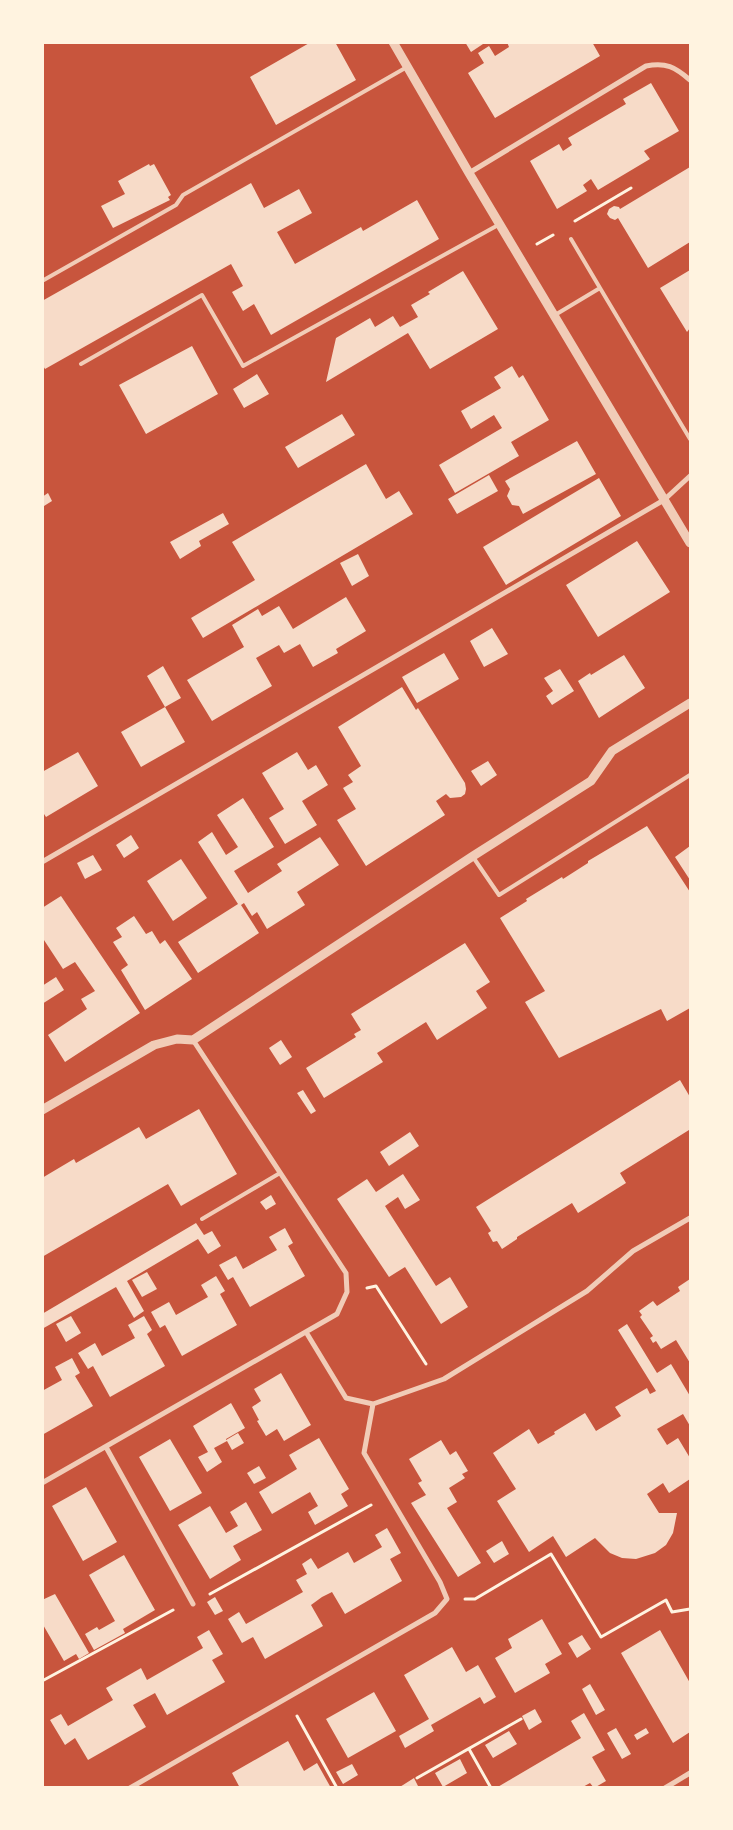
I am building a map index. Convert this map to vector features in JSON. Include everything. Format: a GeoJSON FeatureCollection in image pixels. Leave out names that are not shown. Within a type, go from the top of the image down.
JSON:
{"type":"FeatureCollection","features":[{"type":"Feature","properties":{"kind":"street"},"geometry":{"type":"LineString","coordinates":[[393,42],[690,543]]}},
{"type":"Feature","properties":{"kind":"street"},"geometry":{"type":"LineString","coordinates":[[469,173],[646,66],[661,63],[680,71],[690,80]]}},
{"type":"Feature","properties":{"kind":"street"},"geometry":{"type":"LineString","coordinates":[[42,862],[664,500],[690,476]]}},
{"type":"Feature","properties":{"kind":"street"},"geometry":{"type":"LineString","coordinates":[[42,1110],[154,1045],[177,1039],[194,1040],[473,856],[591,781],[612,751],[690,703]]}},
{"type":"Feature","properties":{"kind":"street"},"geometry":{"type":"LineString","coordinates":[[42,1483],[337,1314],[347,1292],[346,1273],[194,1040]]}},
{"type":"Feature","properties":{"kind":"street"},"geometry":{"type":"LineString","coordinates":[[306,1332],[346,1398],[373,1404],[444,1378],[587,1291],[633,1251],[690,1218]]}},
{"type":"Feature","properties":{"kind":"street"},"geometry":{"type":"LineString","coordinates":[[130,1788],[435,1613],[447,1599],[440,1582],[364,1453],[373,1404]]}},
{"type":"Feature","properties":{"kind":"street"},"geometry":{"type":"LineString","coordinates":[[106,1447],[193,1604]]}},
{"type":"Feature","properties":{"kind":"street"},"geometry":{"type":"LineString","coordinates":[[665,1788],[690,1773]]}},
{"type":"Feature","properties":{"kind":"lane"},"geometry":{"type":"LineString","coordinates":[[42,281],[176,205],[184,195],[407,67]]}},
{"type":"Feature","properties":{"kind":"lane"},"geometry":{"type":"LineString","coordinates":[[81,364],[202,295],[243,366],[500,224]]}},
{"type":"Feature","properties":{"kind":"lane"},"geometry":{"type":"LineString","coordinates":[[571,239],[690,439]]}},
{"type":"Feature","properties":{"kind":"lane"},"geometry":{"type":"LineString","coordinates":[[555,315],[600,288]]}},
{"type":"Feature","properties":{"kind":"lane"},"geometry":{"type":"LineString","coordinates":[[473,856],[499,896],[690,776]]}},
{"type":"Feature","properties":{"kind":"lane"},"geometry":{"type":"LineString","coordinates":[[202,1219],[280,1173]]}},
{"type":"Feature","properties":{"kind":"path"},"geometry":{"type":"LineString","coordinates":[[347,1292],[376,1286],[438,1381]]}},
{"type":"Feature","properties":{"kind":"path"},"geometry":{"type":"LineString","coordinates":[[42,1681],[172,1610],[181,1610],[193,1604],[389,1494]]}},
{"type":"Feature","properties":{"kind":"path"},"geometry":{"type":"LineString","coordinates":[[447,1599],[475,1599],[551,1554],[601,1637],[666,1600],[672,1612],[690,1610]]}},
{"type":"Feature","properties":{"kind":"path"},"geometry":{"type":"LineString","coordinates":[[287,1698],[337,1788]]}},
{"type":"Feature","properties":{"kind":"path"},"geometry":{"type":"LineString","coordinates":[[417,1778],[521,1719]]}},
{"type":"Feature","properties":{"kind":"path"},"geometry":{"type":"LineString","coordinates":[[469,1749],[491,1788]]}},
{"type":"Feature","properties":{"kind":"building"},"geometry":{"type":"Polygon","coordinates":[[[311,42],[335,42],[356,80],[276,125],[250,77],[311,42]]]}},
{"type":"Feature","properties":{"kind":"building"},"geometry":{"type":"Polygon","coordinates":[[[465,42],[486,42],[471,52],[465,42]]]}},
{"type":"Feature","properties":{"kind":"building"},"geometry":{"type":"Polygon","coordinates":[[[507,42],[592,42],[600,56],[495,118],[468,73],[484,63],[478,53],[489,46],[495,56],[509,47],[507,42]]]}},
{"type":"Feature","properties":{"kind":"building"},"geometry":{"type":"Polygon","coordinates":[[[651,83],[679,131],[644,151],[650,159],[598,190],[591,179],[583,185],[587,191],[557,209],[530,161],[559,144],[563,151],[572,145],[568,138],[626,104],[623,99],[651,83]]]}},
{"type":"Feature","properties":{"kind":"building"},"geometry":{"type":"Polygon","coordinates":[[[149,164],[150,166],[154,164],[171,195],[168,197],[170,200],[113,228],[101,206],[125,194],[118,181],[149,164]]]}},
{"type":"Feature","properties":{"kind":"building"},"geometry":{"type":"Polygon","coordinates":[[[690,167],[690,242],[648,268],[618,218],[615,220],[607,214],[609,209],[614,206],[620,209],[690,167]]]}},
{"type":"Feature","properties":{"kind":"building"},"geometry":{"type":"Polygon","coordinates":[[[251,183],[264,208],[299,189],[312,213],[277,232],[295,264],[361,227],[363,231],[417,200],[439,239],[271,335],[254,304],[243,311],[232,292],[243,286],[231,264],[45,369],[42,364],[42,301],[251,183]]]}},
{"type":"Feature","properties":{"kind":"building"},"geometry":{"type":"Polygon","coordinates":[[[690,270],[690,328],[687,332],[660,288],[690,270]]]}},
{"type":"Feature","properties":{"kind":"building"},"geometry":{"type":"Polygon","coordinates":[[[463,271],[498,329],[430,369],[408,333],[326,382],[336,338],[370,318],[375,327],[393,316],[400,327],[418,317],[411,305],[430,294],[428,292],[463,271]]]}},
{"type":"Feature","properties":{"kind":"building"},"geometry":{"type":"Polygon","coordinates":[[[192,346],[218,394],[146,434],[119,385],[192,346]]]}},
{"type":"Feature","properties":{"kind":"building"},"geometry":{"type":"Polygon","coordinates":[[[512,366],[519,378],[523,375],[549,420],[511,442],[519,456],[455,493],[439,465],[502,428],[494,415],[471,429],[461,411],[501,388],[494,377],[512,366]]]}},
{"type":"Feature","properties":{"kind":"building"},"geometry":{"type":"Polygon","coordinates":[[[257,374],[269,394],[244,408],[233,389],[257,374]]]}},
{"type":"Feature","properties":{"kind":"building"},"geometry":{"type":"Polygon","coordinates":[[[342,414],[355,435],[298,468],[285,447],[342,414]]]}},
{"type":"Feature","properties":{"kind":"building"},"geometry":{"type":"Polygon","coordinates":[[[577,441],[596,474],[523,514],[519,506],[512,505],[507,496],[510,489],[505,481],[577,441]]]}},
{"type":"Feature","properties":{"kind":"building"},"geometry":{"type":"Polygon","coordinates":[[[366,464],[386,499],[399,491],[413,514],[203,638],[191,618],[255,580],[232,542],[366,464]]]}},
{"type":"Feature","properties":{"kind":"building"},"geometry":{"type":"Polygon","coordinates":[[[489,475],[498,491],[457,514],[448,499],[489,475]]]}},
{"type":"Feature","properties":{"kind":"building"},"geometry":{"type":"Polygon","coordinates":[[[599,478],[621,516],[506,585],[483,547],[599,478]]]}},
{"type":"Feature","properties":{"kind":"building"},"geometry":{"type":"Polygon","coordinates":[[[48,493],[52,501],[44,506],[42,497],[48,493]]]}},
{"type":"Feature","properties":{"kind":"building"},"geometry":{"type":"Polygon","coordinates":[[[223,513],[229,524],[199,541],[201,546],[180,559],[170,542],[223,513]]]}},
{"type":"Feature","properties":{"kind":"building"},"geometry":{"type":"Polygon","coordinates":[[[637,541],[670,592],[598,637],[566,585],[637,541]]]}},
{"type":"Feature","properties":{"kind":"building"},"geometry":{"type":"Polygon","coordinates":[[[358,554],[369,576],[352,586],[340,563],[358,554]]]}},
{"type":"Feature","properties":{"kind":"building"},"geometry":{"type":"Polygon","coordinates":[[[346,597],[366,631],[336,649],[338,653],[313,667],[300,644],[284,653],[279,645],[256,658],[272,686],[212,721],[187,680],[244,647],[232,625],[258,609],[262,616],[279,606],[293,629],[346,597]]]}},
{"type":"Feature","properties":{"kind":"building"},"geometry":{"type":"Polygon","coordinates":[[[492,628],[508,654],[484,667],[470,641],[492,628]]]}},
{"type":"Feature","properties":{"kind":"building"},"geometry":{"type":"Polygon","coordinates":[[[444,653],[459,679],[417,703],[402,677],[444,653]]]}},
{"type":"Feature","properties":{"kind":"building"},"geometry":{"type":"Polygon","coordinates":[[[624,655],[645,688],[599,718],[578,681],[624,655]]]}},
{"type":"Feature","properties":{"kind":"building"},"geometry":{"type":"Polygon","coordinates":[[[163,666],[181,698],[165,707],[147,676],[163,666]]]}},
{"type":"Feature","properties":{"kind":"building"},"geometry":{"type":"Polygon","coordinates":[[[560,669],[574,691],[552,705],[546,696],[553,691],[544,678],[560,669]]]}},
{"type":"Feature","properties":{"kind":"building"},"geometry":{"type":"Polygon","coordinates":[[[402,687],[416,710],[418,708],[465,783],[465,794],[461,797],[450,798],[446,794],[436,801],[445,815],[366,866],[337,820],[356,809],[343,788],[353,782],[348,775],[361,766],[338,727],[402,687]]]}},
{"type":"Feature","properties":{"kind":"building"},"geometry":{"type":"Polygon","coordinates":[[[165,707],[185,742],[141,767],[121,732],[165,707]]]}},
{"type":"Feature","properties":{"kind":"building"},"geometry":{"type":"Polygon","coordinates":[[[78,752],[98,786],[46,817],[42,811],[42,772],[78,752]]]}},
{"type":"Feature","properties":{"kind":"building"},"geometry":{"type":"Polygon","coordinates":[[[297,752],[308,770],[316,765],[328,785],[302,801],[317,825],[285,844],[269,818],[284,809],[262,773],[297,752]]]}},
{"type":"Feature","properties":{"kind":"building"},"geometry":{"type":"Polygon","coordinates":[[[488,761],[497,775],[481,786],[471,771],[488,761]]]}},
{"type":"Feature","properties":{"kind":"building"},"geometry":{"type":"Polygon","coordinates":[[[243,798],[274,847],[234,871],[248,893],[282,871],[277,864],[320,837],[339,865],[297,892],[305,905],[267,929],[257,912],[252,916],[244,903],[241,905],[259,933],[198,973],[178,942],[238,904],[198,842],[212,832],[226,855],[238,847],[217,815],[243,798]]]}},
{"type":"Feature","properties":{"kind":"building"},"geometry":{"type":"Polygon","coordinates":[[[647,826],[690,892],[690,1008],[667,1021],[661,1009],[559,1058],[525,1002],[545,991],[500,918],[527,901],[526,899],[562,877],[563,879],[588,863],[588,861],[647,826]]]}},
{"type":"Feature","properties":{"kind":"building"},"geometry":{"type":"Polygon","coordinates":[[[131,835],[139,848],[124,858],[116,845],[131,835]]]}},
{"type":"Feature","properties":{"kind":"building"},"geometry":{"type":"Polygon","coordinates":[[[690,846],[690,880],[675,857],[690,846]]]}},
{"type":"Feature","properties":{"kind":"building"},"geometry":{"type":"Polygon","coordinates":[[[93,855],[102,870],[85,879],[77,863],[93,855]]]}},
{"type":"Feature","properties":{"kind":"building"},"geometry":{"type":"Polygon","coordinates":[[[181,859],[207,898],[173,921],[147,881],[181,859]]]}},
{"type":"Feature","properties":{"kind":"building"},"geometry":{"type":"Polygon","coordinates":[[[61,896],[140,1013],[65,1062],[48,1035],[87,1009],[81,999],[95,991],[75,962],[63,969],[42,937],[42,908],[61,896]]]}},
{"type":"Feature","properties":{"kind":"building"},"geometry":{"type":"Polygon","coordinates":[[[134,916],[146,934],[152,931],[160,944],[165,940],[192,979],[145,1010],[121,970],[128,965],[113,942],[122,937],[116,928],[134,916]]]}},
{"type":"Feature","properties":{"kind":"building"},"geometry":{"type":"Polygon","coordinates":[[[465,943],[490,982],[476,991],[487,1008],[437,1040],[426,1022],[377,1053],[383,1062],[324,1098],[306,1068],[356,1037],[354,1034],[361,1030],[351,1014],[465,943]]]}},
{"type":"Feature","properties":{"kind":"building"},"geometry":{"type":"Polygon","coordinates":[[[56,977],[64,990],[42,1004],[42,986],[56,977]]]}},
{"type":"Feature","properties":{"kind":"building"},"geometry":{"type":"Polygon","coordinates":[[[281,1040],[292,1057],[280,1065],[269,1048],[281,1040]]]}},
{"type":"Feature","properties":{"kind":"building"},"geometry":{"type":"Polygon","coordinates":[[[680,1080],[690,1097],[690,1132],[689,1130],[620,1173],[626,1183],[578,1213],[572,1203],[517,1237],[517,1239],[502,1249],[497,1241],[493,1242],[488,1233],[491,1231],[476,1207],[680,1080]]]}},
{"type":"Feature","properties":{"kind":"building"},"geometry":{"type":"Polygon","coordinates":[[[303,1090],[316,1111],[311,1114],[297,1093],[303,1090]]]}},
{"type":"Feature","properties":{"kind":"building"},"geometry":{"type":"Polygon","coordinates":[[[199,1109],[237,1174],[181,1206],[168,1184],[42,1257],[42,1178],[74,1159],[76,1163],[139,1127],[146,1139],[199,1109]]]}},
{"type":"Feature","properties":{"kind":"building"},"geometry":{"type":"Polygon","coordinates":[[[410,1132],[419,1146],[389,1166],[380,1152],[410,1132]]]}},
{"type":"Feature","properties":{"kind":"building"},"geometry":{"type":"Polygon","coordinates":[[[403,1174],[420,1200],[405,1209],[398,1197],[385,1206],[436,1286],[450,1277],[468,1307],[441,1324],[405,1267],[389,1277],[337,1199],[367,1179],[376,1192],[403,1174]]]}},
{"type":"Feature","properties":{"kind":"building"},"geometry":{"type":"Polygon","coordinates":[[[271,1195],[276,1204],[266,1210],[260,1202],[271,1195]]]}},
{"type":"Feature","properties":{"kind":"building"},"geometry":{"type":"Polygon","coordinates":[[[196,1223],[204,1235],[212,1231],[221,1246],[208,1254],[198,1239],[127,1281],[144,1311],[134,1318],[116,1287],[42,1329],[42,1314],[196,1223]]]}},
{"type":"Feature","properties":{"kind":"building"},"geometry":{"type":"Polygon","coordinates":[[[285,1228],[293,1243],[288,1246],[305,1276],[250,1307],[233,1277],[228,1280],[219,1265],[236,1256],[243,1269],[277,1250],[269,1237],[285,1228]]]}},
{"type":"Feature","properties":{"kind":"building"},"geometry":{"type":"Polygon","coordinates":[[[147,1272],[157,1289],[142,1297],[132,1280],[147,1272]]]}},
{"type":"Feature","properties":{"kind":"building"},"geometry":{"type":"Polygon","coordinates":[[[216,1276],[225,1291],[220,1294],[237,1325],[182,1356],[165,1325],[160,1328],[151,1312],[169,1302],[176,1315],[208,1297],[201,1285],[216,1276]]]}},
{"type":"Feature","properties":{"kind":"building"},"geometry":{"type":"Polygon","coordinates":[[[690,1279],[690,1363],[676,1340],[661,1349],[656,1341],[653,1343],[650,1338],[653,1336],[640,1317],[642,1315],[639,1311],[653,1301],[657,1306],[680,1291],[678,1287],[690,1279]]]}},
{"type":"Feature","properties":{"kind":"building"},"geometry":{"type":"Polygon","coordinates":[[[71,1316],[81,1333],[66,1342],[56,1324],[71,1316]]]}},
{"type":"Feature","properties":{"kind":"building"},"geometry":{"type":"Polygon","coordinates":[[[144,1316],[152,1330],[147,1334],[165,1366],[110,1397],[93,1366],[88,1369],[78,1353],[95,1343],[102,1356],[135,1338],[128,1325],[144,1316]]]}},
{"type":"Feature","properties":{"kind":"building"},"geometry":{"type":"Polygon","coordinates":[[[627,1324],[657,1373],[671,1364],[690,1396],[690,1426],[683,1414],[657,1429],[667,1445],[678,1438],[690,1458],[690,1479],[669,1493],[663,1483],[647,1494],[659,1513],[677,1513],[673,1533],[666,1545],[655,1553],[636,1559],[622,1558],[610,1553],[595,1538],[566,1557],[553,1536],[529,1552],[497,1501],[516,1489],[493,1453],[529,1429],[538,1444],[585,1413],[596,1431],[621,1416],[615,1407],[647,1388],[650,1394],[656,1391],[618,1330],[627,1324]]]}},
{"type":"Feature","properties":{"kind":"building"},"geometry":{"type":"Polygon","coordinates":[[[72,1358],[80,1373],[75,1376],[93,1406],[42,1435],[42,1391],[62,1380],[55,1367],[72,1358]]]}},
{"type":"Feature","properties":{"kind":"building"},"geometry":{"type":"Polygon","coordinates":[[[281,1373],[311,1425],[284,1441],[277,1429],[266,1436],[257,1421],[259,1420],[252,1407],[261,1401],[254,1389],[281,1373]]]}},
{"type":"Feature","properties":{"kind":"building"},"geometry":{"type":"Polygon","coordinates":[[[231,1403],[245,1428],[226,1440],[238,1433],[244,1443],[232,1450],[227,1441],[214,1448],[222,1462],[207,1472],[198,1457],[208,1452],[193,1426],[231,1403]]]}},
{"type":"Feature","properties":{"kind":"building"},"geometry":{"type":"Polygon","coordinates":[[[319,1438],[349,1489],[341,1494],[348,1506],[315,1525],[308,1512],[318,1506],[310,1492],[272,1514],[259,1492],[297,1469],[289,1455],[319,1438]]]}},
{"type":"Feature","properties":{"kind":"building"},"geometry":{"type":"Polygon","coordinates":[[[170,1439],[202,1493],[170,1511],[139,1457],[170,1439]]]}},
{"type":"Feature","properties":{"kind":"building"},"geometry":{"type":"Polygon","coordinates":[[[441,1440],[450,1455],[456,1451],[468,1471],[462,1474],[465,1478],[449,1488],[457,1502],[447,1508],[481,1563],[458,1577],[411,1503],[426,1495],[418,1483],[422,1481],[409,1459],[441,1440]]]}},
{"type":"Feature","properties":{"kind":"building"},"geometry":{"type":"Polygon","coordinates":[[[259,1466],[266,1478],[254,1484],[247,1473],[259,1466]]]}},
{"type":"Feature","properties":{"kind":"building"},"geometry":{"type":"Polygon","coordinates":[[[86,1487],[117,1542],[83,1561],[52,1506],[86,1487]]]}},
{"type":"Feature","properties":{"kind":"building"},"geometry":{"type":"Polygon","coordinates":[[[246,1502],[262,1530],[233,1546],[241,1560],[210,1579],[178,1525],[210,1506],[226,1533],[238,1526],[230,1512],[246,1502]]]}},
{"type":"Feature","properties":{"kind":"building"},"geometry":{"type":"Polygon","coordinates":[[[387,1528],[401,1553],[390,1559],[402,1581],[345,1614],[332,1592],[322,1597],[311,1605],[323,1626],[265,1659],[253,1637],[242,1643],[228,1619],[239,1612],[246,1624],[303,1592],[296,1580],[307,1574],[302,1564],[311,1558],[318,1569],[348,1552],[354,1563],[382,1547],[375,1535],[387,1528]]]}},
{"type":"Feature","properties":{"kind":"building"},"geometry":{"type":"Polygon","coordinates":[[[502,1541],[509,1554],[494,1563],[486,1551],[502,1541]]]}},
{"type":"Feature","properties":{"kind":"building"},"geometry":{"type":"Polygon","coordinates":[[[124,1555],[155,1610],[123,1629],[125,1633],[94,1650],[85,1634],[97,1627],[99,1630],[115,1621],[89,1575],[124,1555]]]}},
{"type":"Feature","properties":{"kind":"building"},"geometry":{"type":"Polygon","coordinates":[[[55,1594],[89,1653],[79,1659],[76,1654],[64,1661],[42,1623],[42,1600],[55,1594]]]}},
{"type":"Feature","properties":{"kind":"building"},"geometry":{"type":"Polygon","coordinates":[[[215,1597],[223,1611],[215,1615],[207,1602],[215,1597]]]}},
{"type":"Feature","properties":{"kind":"building"},"geometry":{"type":"Polygon","coordinates":[[[542,1619],[562,1654],[545,1664],[550,1673],[515,1693],[495,1658],[512,1648],[508,1639],[542,1619]]]}},
{"type":"Feature","properties":{"kind":"building"},"geometry":{"type":"Polygon","coordinates":[[[209,1630],[223,1654],[212,1660],[225,1682],[167,1715],[155,1693],[133,1705],[146,1727],[88,1760],[75,1738],[65,1745],[50,1720],[61,1714],[68,1726],[113,1700],[106,1688],[141,1668],[147,1680],[203,1648],[197,1637],[209,1630]]]}},
{"type":"Feature","properties":{"kind":"building"},"geometry":{"type":"Polygon","coordinates":[[[660,1630],[690,1683],[690,1732],[673,1743],[621,1653],[660,1630]]]}},
{"type":"Feature","properties":{"kind":"building"},"geometry":{"type":"Polygon","coordinates":[[[582,1635],[591,1649],[577,1658],[568,1643],[582,1635]]]}},
{"type":"Feature","properties":{"kind":"building"},"geometry":{"type":"Polygon","coordinates":[[[452,1647],[466,1672],[478,1665],[496,1697],[484,1704],[480,1697],[431,1725],[434,1731],[405,1748],[399,1736],[429,1719],[404,1675],[452,1647]]]}},
{"type":"Feature","properties":{"kind":"building"},"geometry":{"type":"Polygon","coordinates":[[[590,1684],[605,1710],[596,1715],[582,1689],[590,1684]]]}},
{"type":"Feature","properties":{"kind":"building"},"geometry":{"type":"Polygon","coordinates":[[[374,1692],[396,1731],[348,1758],[326,1719],[374,1692]]]}},
{"type":"Feature","properties":{"kind":"building"},"geometry":{"type":"Polygon","coordinates":[[[535,1709],[542,1722],[529,1730],[522,1716],[535,1709]]]}},
{"type":"Feature","properties":{"kind":"building"},"geometry":{"type":"Polygon","coordinates":[[[584,1713],[605,1750],[592,1757],[606,1781],[594,1788],[590,1783],[581,1788],[496,1788],[581,1738],[571,1721],[584,1713]]]}},
{"type":"Feature","properties":{"kind":"building"},"geometry":{"type":"Polygon","coordinates":[[[616,1728],[631,1754],[622,1759],[607,1733],[616,1728]]]}},
{"type":"Feature","properties":{"kind":"building"},"geometry":{"type":"Polygon","coordinates":[[[646,1728],[649,1733],[637,1740],[634,1735],[646,1728]]]}},
{"type":"Feature","properties":{"kind":"building"},"geometry":{"type":"Polygon","coordinates":[[[509,1731],[517,1744],[493,1758],[485,1745],[509,1731]]]}},
{"type":"Feature","properties":{"kind":"building"},"geometry":{"type":"Polygon","coordinates":[[[288,1741],[304,1771],[317,1763],[331,1788],[240,1788],[232,1773],[288,1741]]]}},
{"type":"Feature","properties":{"kind":"building"},"geometry":{"type":"Polygon","coordinates":[[[460,1759],[467,1773],[443,1787],[435,1773],[460,1759]]]}},
{"type":"Feature","properties":{"kind":"building"},"geometry":{"type":"Polygon","coordinates":[[[352,1764],[358,1775],[343,1784],[336,1772],[352,1764]]]}},
{"type":"Feature","properties":{"kind":"building"},"geometry":{"type":"Polygon","coordinates":[[[414,1778],[419,1788],[398,1788],[403,1785],[414,1778]]]}}]}
